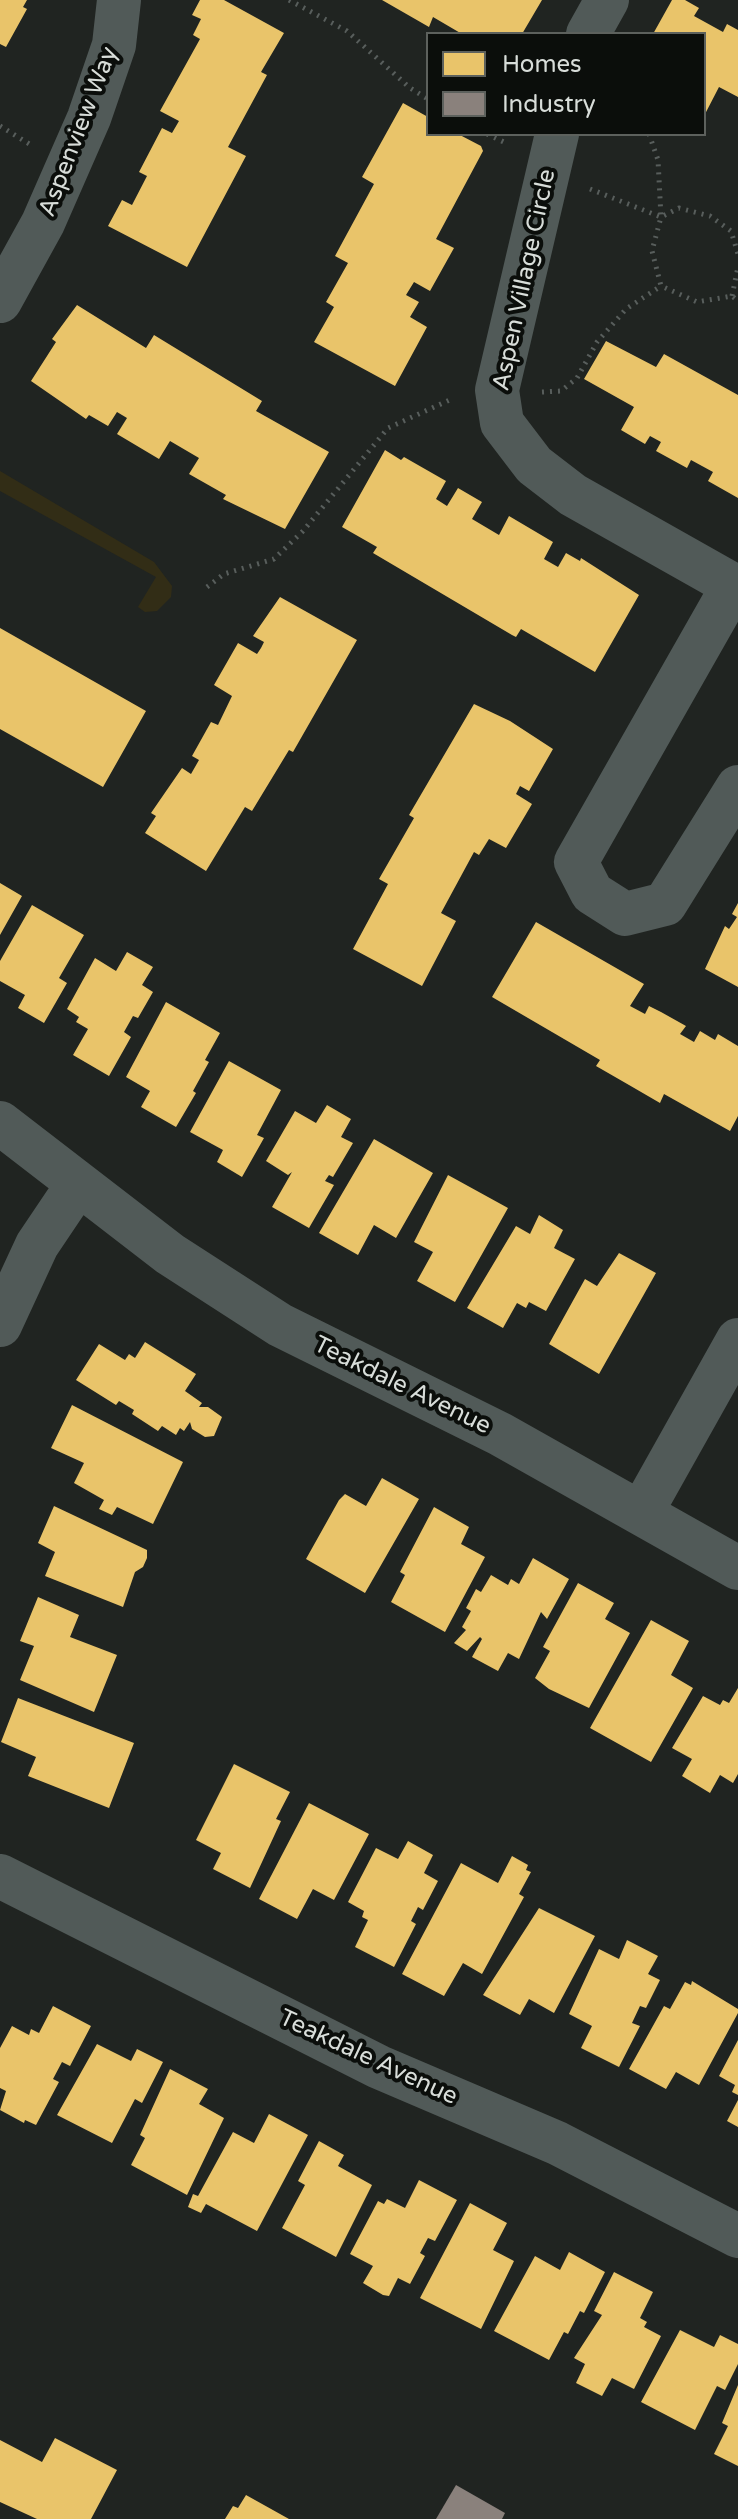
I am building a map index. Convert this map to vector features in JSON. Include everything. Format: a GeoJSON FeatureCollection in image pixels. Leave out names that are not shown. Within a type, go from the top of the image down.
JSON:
{"type":"FeatureCollection","features":[{"type":"Feature","properties":{"kind":"street","name":"Aspenview Way"},"geometry":{"type":"LineString","coordinates":[[0,301],[43,223],[89,118],[114,45],[119,0]]}},
{"type":"Feature","properties":{"kind":"street"},"geometry":{"type":"LineString","coordinates":[[589,32],[607,0]]}},
{"type":"Feature","properties":{"kind":"street","name":"Aspen Village Circle"},"geometry":{"type":"LineString","coordinates":[[553,151],[497,390],[502,423],[534,465],[573,495],[735,587]]}},
{"type":"Feature","properties":{"kind":"street"},"geometry":{"type":"LineString","coordinates":[[735,587],[576,862],[592,893],[625,914],[665,904],[738,787]]}},
{"type":"Feature","properties":{"kind":"street","name":"Teakdale Avenue"},"geometry":{"type":"LineString","coordinates":[[0,1123],[170,1254],[280,1325],[500,1434],[738,1568]]}},
{"type":"Feature","properties":{"kind":"street"},"geometry":{"type":"LineString","coordinates":[[0,1325],[37,1245],[78,1184]]}},
{"type":"Feature","properties":{"kind":"street"},"geometry":{"type":"LineString","coordinates":[[641,1513],[738,1340]]}},
{"type":"Feature","properties":{"kind":"street","name":"Teakdale Avenue"},"geometry":{"type":"LineString","coordinates":[[0,1876],[379,2067],[557,2143],[738,2236]]}},
{"type":"Feature","properties":{"kind":"path"},"geometry":{"type":"LineString","coordinates":[[289,0],[347,31],[410,88],[426,98]]}},
{"type":"Feature","properties":{"kind":"path"},"geometry":{"type":"LineString","coordinates":[[495,136],[553,151],[571,181],[661,217],[679,208],[710,216],[731,231],[738,254]]}},
{"type":"Feature","properties":{"kind":"path"},"geometry":{"type":"LineString","coordinates":[[650,136],[658,160],[661,217],[652,251],[661,286]]}},
{"type":"Feature","properties":{"kind":"path"},"geometry":{"type":"LineString","coordinates":[[732,296],[738,267]]}},
{"type":"Feature","properties":{"kind":"path"},"geometry":{"type":"LineString","coordinates":[[207,587],[224,574],[274,559],[303,531],[388,428],[463,393],[561,391],[577,378],[597,342],[626,309],[661,286]]}},
{"type":"Feature","properties":{"kind":"path"},"geometry":{"type":"LineString","coordinates":[[661,286],[697,302],[732,296],[738,301]]}},
{"type":"Feature","properties":{"kind":"shaded area"},"geometry":{"type":"Polygon","coordinates":[[[0,471],[154,562],[172,586],[171,597],[157,611],[145,612],[138,607],[156,577],[0,491],[0,471]]]}},
{"type":"Feature","properties":{"kind":"building: Homes"},"geometry":{"type":"Polygon","coordinates":[[[0,0],[27,0],[23,7],[27,9],[6,47],[0,44],[0,0]]]}},
{"type":"Feature","properties":{"kind":"building: Homes"},"geometry":{"type":"Polygon","coordinates":[[[200,0],[224,0],[284,33],[261,72],[267,75],[228,147],[246,156],[187,267],[108,226],[122,200],[132,205],[147,176],[139,172],[162,128],[172,133],[179,121],[160,111],[200,39],[193,35],[201,19],[192,15],[200,0]]]}},
{"type":"Feature","properties":{"kind":"building: Homes"},"geometry":{"type":"Polygon","coordinates":[[[382,0],[542,0],[523,32],[459,32],[433,17],[429,27],[382,0]]]}},
{"type":"Feature","properties":{"kind":"building: Homes"},"geometry":{"type":"Polygon","coordinates":[[[672,0],[685,0],[699,8],[694,16],[723,32],[727,24],[738,30],[738,97],[719,87],[706,112],[706,32],[654,32],[672,0]]]}},
{"type":"Feature","properties":{"kind":"building: Homes"},"geometry":{"type":"Polygon","coordinates":[[[403,103],[426,116],[426,136],[462,136],[481,146],[483,151],[436,239],[454,248],[430,291],[414,282],[406,295],[419,302],[410,317],[427,327],[395,386],[314,342],[334,307],[326,302],[348,263],[335,256],[374,184],[362,177],[403,103]]]}},
{"type":"Feature","properties":{"kind":"building: Homes"},"geometry":{"type":"Polygon","coordinates":[[[77,305],[146,348],[154,335],[262,401],[256,411],[329,452],[285,529],[223,499],[226,495],[189,474],[199,458],[170,441],[159,459],[117,434],[127,418],[117,412],[108,426],[89,415],[86,419],[31,381],[56,342],[52,339],[77,305]]]}},
{"type":"Feature","properties":{"kind":"building: Homes"},"geometry":{"type":"Polygon","coordinates":[[[606,341],[656,367],[664,354],[738,395],[738,498],[708,481],[713,472],[691,460],[687,468],[656,451],[661,442],[650,436],[645,444],[621,430],[634,407],[584,379],[606,341]]]}},
{"type":"Feature","properties":{"kind":"building: Homes"},"geometry":{"type":"Polygon","coordinates":[[[385,450],[446,481],[436,499],[447,506],[458,488],[482,502],[472,519],[499,535],[509,516],[553,542],[544,559],[558,567],[566,553],[580,561],[581,558],[639,595],[595,672],[521,629],[516,637],[512,635],[373,553],[377,547],[342,527],[385,450]]]}},
{"type":"Feature","properties":{"kind":"building: Homes"},"geometry":{"type":"Polygon","coordinates":[[[280,597],[357,640],[293,752],[289,750],[252,811],[245,807],[206,871],[145,833],[156,816],[151,813],[182,768],[191,774],[199,760],[192,756],[211,722],[218,725],[232,696],[214,685],[238,643],[257,654],[264,642],[253,636],[280,597]]]}},
{"type":"Feature","properties":{"kind":"building: Homes"},"geometry":{"type":"Polygon","coordinates":[[[0,628],[146,711],[103,787],[0,729],[0,628]]]}},
{"type":"Feature","properties":{"kind":"building: Homes"},"geometry":{"type":"Polygon","coordinates":[[[474,704],[510,721],[553,749],[529,791],[520,786],[516,794],[532,804],[506,848],[489,839],[479,855],[474,852],[441,913],[456,921],[422,986],[353,949],[388,884],[379,879],[414,818],[409,815],[474,704]]]}},
{"type":"Feature","properties":{"kind":"building: Homes"},"geometry":{"type":"Polygon","coordinates":[[[0,883],[22,896],[0,935],[0,883]]]}},
{"type":"Feature","properties":{"kind":"building: Homes"},"geometry":{"type":"Polygon","coordinates":[[[738,903],[738,987],[705,969],[725,926],[729,929],[737,917],[732,914],[738,903]]]}},
{"type":"Feature","properties":{"kind":"building: Homes"},"geometry":{"type":"Polygon","coordinates":[[[32,905],[84,935],[59,978],[67,983],[44,1023],[18,1008],[25,995],[0,981],[0,961],[32,905]]]}},
{"type":"Feature","properties":{"kind":"building: Homes"},"geometry":{"type":"Polygon","coordinates":[[[536,922],[644,984],[630,1006],[645,1014],[649,1006],[686,1026],[680,1034],[694,1042],[700,1031],[715,1040],[718,1034],[738,1046],[738,1116],[730,1131],[664,1094],[660,1103],[596,1066],[600,1060],[492,997],[536,922]]]}},
{"type":"Feature","properties":{"kind":"building: Homes"},"geometry":{"type":"Polygon","coordinates":[[[127,952],[153,967],[142,985],[153,992],[138,1018],[133,1016],[124,1032],[131,1037],[109,1076],[73,1055],[88,1029],[76,1022],[79,1017],[67,1009],[95,958],[116,971],[127,952]]]}},
{"type":"Feature","properties":{"kind":"building: Homes"},"geometry":{"type":"Polygon","coordinates":[[[166,1002],[220,1033],[205,1060],[209,1062],[193,1091],[196,1093],[176,1127],[141,1107],[150,1091],[126,1077],[166,1002]]]}},
{"type":"Feature","properties":{"kind":"building: Homes"},"geometry":{"type":"Polygon","coordinates":[[[229,1061],[281,1090],[257,1135],[264,1138],[242,1177],[217,1162],[223,1150],[190,1132],[229,1061]]]}},
{"type":"Feature","properties":{"kind":"building: Homes"},"geometry":{"type":"Polygon","coordinates":[[[327,1105],[351,1119],[341,1137],[353,1143],[333,1177],[329,1175],[325,1181],[334,1185],[309,1228],[272,1207],[292,1172],[288,1175],[266,1161],[295,1111],[316,1123],[327,1105]]]}},
{"type":"Feature","properties":{"kind":"building: Homes"},"geometry":{"type":"Polygon","coordinates":[[[374,1139],[433,1173],[396,1238],[374,1225],[358,1255],[319,1233],[374,1139]]]}},
{"type":"Feature","properties":{"kind":"building: Homes"},"geometry":{"type":"Polygon","coordinates":[[[448,1175],[508,1208],[455,1302],[417,1281],[433,1252],[414,1242],[448,1175]]]}},
{"type":"Feature","properties":{"kind":"building: Homes"},"geometry":{"type":"Polygon","coordinates":[[[539,1215],[563,1230],[554,1248],[575,1259],[546,1311],[529,1302],[526,1308],[517,1303],[503,1328],[467,1308],[516,1226],[530,1234],[539,1215]]]}},
{"type":"Feature","properties":{"kind":"building: Homes"},"geometry":{"type":"Polygon","coordinates":[[[619,1253],[656,1273],[599,1374],[549,1344],[585,1279],[597,1286],[619,1253]]]}},
{"type":"Feature","properties":{"kind":"building: Homes"},"geometry":{"type":"Polygon","coordinates":[[[145,1342],[196,1374],[185,1391],[202,1403],[199,1407],[208,1407],[222,1417],[214,1436],[205,1437],[192,1429],[190,1422],[184,1431],[180,1428],[176,1435],[162,1426],[158,1431],[132,1414],[134,1410],[119,1401],[116,1405],[76,1380],[99,1344],[125,1360],[129,1354],[135,1358],[145,1342]]]}},
{"type":"Feature","properties":{"kind":"building: Homes"},"geometry":{"type":"Polygon","coordinates":[[[72,1405],[183,1462],[153,1524],[117,1507],[112,1515],[99,1509],[104,1500],[74,1483],[84,1463],[51,1448],[72,1405]]]}},
{"type":"Feature","properties":{"kind":"building: Homes"},"geometry":{"type":"Polygon","coordinates":[[[382,1478],[419,1499],[365,1593],[306,1559],[339,1500],[345,1494],[366,1506],[382,1478]]]}},
{"type":"Feature","properties":{"kind":"building: Homes"},"geometry":{"type":"Polygon","coordinates":[[[54,1506],[147,1550],[147,1558],[143,1567],[135,1572],[123,1607],[45,1576],[55,1552],[38,1543],[54,1506]]]}},
{"type":"Feature","properties":{"kind":"building: Homes"},"geometry":{"type":"Polygon","coordinates":[[[434,1507],[469,1527],[461,1544],[485,1557],[445,1632],[391,1602],[405,1575],[400,1572],[434,1507]]]}},
{"type":"Feature","properties":{"kind":"building: Homes"},"geometry":{"type":"Polygon","coordinates":[[[533,1558],[569,1579],[547,1619],[541,1612],[519,1659],[508,1653],[498,1671],[472,1657],[482,1639],[480,1637],[467,1651],[454,1643],[466,1630],[462,1627],[471,1611],[466,1608],[476,1589],[481,1592],[491,1575],[508,1585],[511,1579],[519,1584],[533,1558]]]}},
{"type":"Feature","properties":{"kind":"building: Homes"},"geometry":{"type":"Polygon","coordinates":[[[578,1583],[614,1603],[605,1619],[630,1633],[589,1708],[549,1689],[535,1678],[550,1651],[543,1647],[578,1583]]]}},
{"type":"Feature","properties":{"kind":"building: Homes"},"geometry":{"type":"Polygon","coordinates":[[[38,1597],[79,1615],[70,1637],[117,1655],[94,1712],[20,1680],[34,1646],[20,1641],[38,1597]]]}},
{"type":"Feature","properties":{"kind":"building: Homes"},"geometry":{"type":"Polygon","coordinates":[[[651,1620],[689,1641],[671,1675],[693,1688],[651,1762],[590,1728],[651,1620]]]}},
{"type":"Feature","properties":{"kind":"building: Homes"},"geometry":{"type":"Polygon","coordinates":[[[738,1688],[738,1774],[733,1783],[720,1775],[710,1793],[682,1776],[692,1759],[672,1748],[703,1696],[720,1705],[723,1700],[729,1703],[738,1688]]]}},
{"type":"Feature","properties":{"kind":"building: Homes"},"geometry":{"type":"Polygon","coordinates":[[[18,1698],[134,1743],[109,1808],[28,1776],[36,1757],[1,1742],[18,1698]]]}},
{"type":"Feature","properties":{"kind":"building: Homes"},"geometry":{"type":"Polygon","coordinates":[[[234,1764],[290,1792],[276,1819],[281,1821],[250,1888],[213,1869],[221,1853],[196,1840],[234,1764]]]}},
{"type":"Feature","properties":{"kind":"building: Homes"},"geometry":{"type":"Polygon","coordinates":[[[309,1803],[369,1834],[334,1900],[313,1889],[297,1919],[259,1899],[309,1803]]]}},
{"type":"Feature","properties":{"kind":"building: Homes"},"geometry":{"type":"Polygon","coordinates":[[[408,1841],[433,1855],[424,1873],[438,1881],[423,1910],[418,1907],[411,1921],[416,1924],[394,1967],[355,1947],[368,1920],[362,1917],[364,1911],[348,1902],[376,1848],[398,1859],[408,1841]]]}},
{"type":"Feature","properties":{"kind":"building: Homes"},"geometry":{"type":"Polygon","coordinates":[[[512,1856],[528,1865],[526,1870],[531,1872],[519,1894],[524,1897],[482,1974],[463,1963],[444,1996],[402,1974],[461,1863],[498,1883],[512,1856]]]}},
{"type":"Feature","properties":{"kind":"building: Homes"},"geometry":{"type":"Polygon","coordinates":[[[539,1908],[595,1936],[554,2013],[529,1999],[520,2015],[483,1995],[539,1908]]]}},
{"type":"Feature","properties":{"kind":"building: Homes"},"geometry":{"type":"Polygon","coordinates":[[[627,1940],[658,1956],[648,1974],[660,1980],[646,2008],[640,2006],[632,2023],[640,2026],[619,2067],[581,2048],[592,2026],[569,2014],[599,1949],[619,1959],[627,1940]]]}},
{"type":"Feature","properties":{"kind":"building: Homes"},"geometry":{"type":"Polygon","coordinates":[[[692,1981],[738,2009],[738,2013],[699,2085],[676,2072],[666,2089],[629,2069],[664,2006],[670,2009],[685,1982],[691,1985],[692,1981]]]}},
{"type":"Feature","properties":{"kind":"building: Homes"},"geometry":{"type":"Polygon","coordinates":[[[53,2006],[91,2026],[70,2066],[62,2062],[53,2079],[59,2082],[36,2125],[25,2120],[24,2123],[0,2110],[6,2091],[0,2088],[0,2048],[12,2026],[29,2035],[31,2029],[39,2033],[53,2006]]]}},
{"type":"Feature","properties":{"kind":"building: Homes"},"geometry":{"type":"Polygon","coordinates":[[[738,2040],[738,2095],[732,2092],[735,2085],[719,2076],[738,2040]]]}},
{"type":"Feature","properties":{"kind":"building: Homes"},"geometry":{"type":"Polygon","coordinates":[[[97,2044],[131,2061],[137,2049],[163,2062],[142,2103],[135,2099],[112,2143],[57,2115],[97,2044]]]}},
{"type":"Feature","properties":{"kind":"building: Homes"},"geometry":{"type":"Polygon","coordinates":[[[170,2069],[208,2089],[199,2104],[224,2118],[187,2195],[131,2165],[145,2138],[140,2135],[170,2069]]]}},
{"type":"Feature","properties":{"kind":"building: Homes"},"geometry":{"type":"Polygon","coordinates":[[[738,2100],[738,2127],[727,2121],[738,2100]]]}},
{"type":"Feature","properties":{"kind":"building: Homes"},"geometry":{"type":"Polygon","coordinates":[[[269,2114],[308,2135],[257,2231],[206,2204],[201,2213],[188,2207],[193,2194],[198,2196],[233,2132],[254,2143],[269,2114]]]}},
{"type":"Feature","properties":{"kind":"building: Homes"},"geometry":{"type":"Polygon","coordinates":[[[319,2141],[344,2155],[338,2166],[372,2185],[336,2257],[282,2228],[305,2185],[298,2181],[319,2141]]]}},
{"type":"Feature","properties":{"kind":"building: Homes"},"geometry":{"type":"Polygon","coordinates":[[[419,2180],[457,2200],[435,2241],[428,2238],[420,2253],[425,2256],[410,2284],[398,2278],[389,2296],[383,2295],[363,2283],[373,2266],[350,2254],[378,2201],[384,2204],[387,2199],[405,2208],[419,2180]]]}},
{"type":"Feature","properties":{"kind":"building: Homes"},"geometry":{"type":"Polygon","coordinates":[[[470,2203],[507,2223],[493,2250],[514,2261],[481,2329],[420,2298],[470,2203]]]}},
{"type":"Feature","properties":{"kind":"building: Homes"},"geometry":{"type":"Polygon","coordinates":[[[569,2252],[605,2272],[584,2313],[580,2311],[568,2334],[564,2332],[549,2360],[494,2331],[535,2256],[560,2270],[569,2252]]]}},
{"type":"Feature","properties":{"kind":"building: Homes"},"geometry":{"type":"Polygon","coordinates":[[[614,2272],[653,2292],[640,2318],[647,2322],[644,2327],[661,2336],[634,2389],[612,2378],[602,2396],[576,2383],[585,2364],[574,2358],[602,2315],[594,2311],[614,2272]]]}},
{"type":"Feature","properties":{"kind":"building: Homes"},"geometry":{"type":"Polygon","coordinates":[[[680,2330],[714,2347],[720,2335],[738,2344],[738,2364],[725,2390],[717,2386],[695,2430],[641,2402],[680,2330]]]}},
{"type":"Feature","properties":{"kind":"building: Homes"},"geometry":{"type":"Polygon","coordinates":[[[738,2385],[738,2466],[714,2454],[728,2426],[722,2423],[738,2385]]]}},
{"type":"Feature","properties":{"kind":"building: Homes"},"geometry":{"type":"Polygon","coordinates":[[[55,2438],[117,2470],[91,2519],[37,2519],[0,2502],[0,2440],[42,2462],[55,2438]]]}},
{"type":"Feature","properties":{"kind":"building: Homes"},"geometry":{"type":"Polygon","coordinates":[[[246,2495],[289,2519],[225,2519],[233,2506],[238,2508],[246,2495]]]}},
{"type":"Feature","properties":{"kind":"building: Industry"},"geometry":{"type":"Polygon","coordinates":[[[456,2485],[505,2513],[502,2519],[436,2519],[456,2485]]]}}]}
